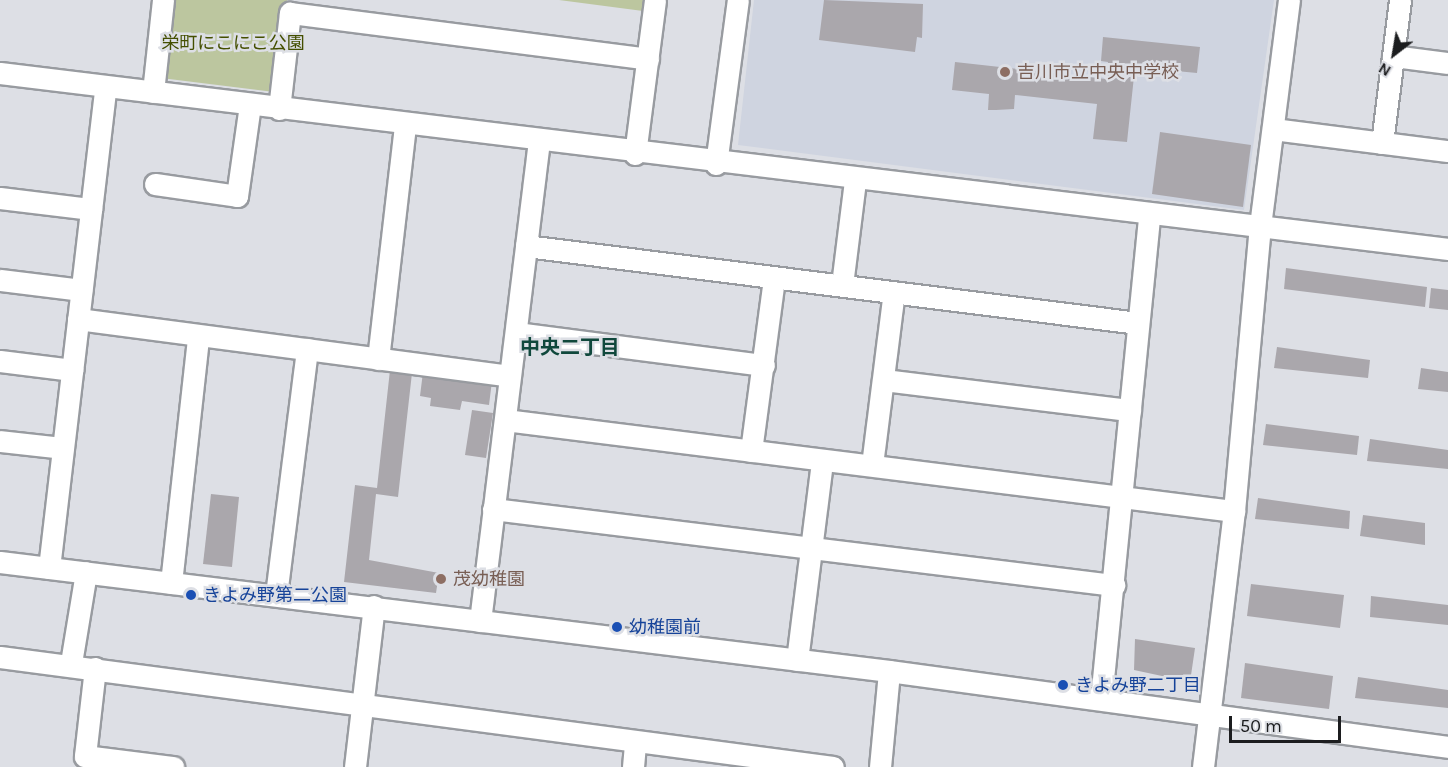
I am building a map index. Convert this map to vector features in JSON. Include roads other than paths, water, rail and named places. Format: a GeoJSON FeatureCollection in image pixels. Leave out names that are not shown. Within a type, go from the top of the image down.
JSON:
{"type":"FeatureCollection","features":[{"type":"Feature","properties":{"kind":"street"},"geometry":{"type":"LineString","coordinates":[[159,93],[163,0]]}},
{"type":"Feature","properties":{"kind":"street"},"geometry":{"type":"LineString","coordinates":[[635,154],[655,0]]}},
{"type":"Feature","properties":{"kind":"street"},"geometry":{"type":"LineString","coordinates":[[716,164],[738,0]]}},
{"type":"Feature","properties":{"kind":"street"},"geometry":{"type":"LineString","coordinates":[[1203,767],[1234,512],[1260,226],[1289,0]]}},
{"type":"Feature","properties":{"kind":"street"},"geometry":{"type":"LineString","coordinates":[[1382,143],[1400,0]]}},
{"type":"Feature","properties":{"kind":"street"},"geometry":{"type":"LineString","coordinates":[[279,109],[290,13],[648,59]]}},
{"type":"Feature","properties":{"kind":"street"},"geometry":{"type":"LineString","coordinates":[[1393,56],[1448,63]]}},
{"type":"Feature","properties":{"kind":"street"},"geometry":{"type":"LineString","coordinates":[[0,73],[716,164],[1448,249]]}},
{"type":"Feature","properties":{"kind":"street"},"geometry":{"type":"LineString","coordinates":[[49,568],[106,86]]}},
{"type":"Feature","properties":{"kind":"street"},"geometry":{"type":"LineString","coordinates":[[155,184],[237,196],[250,105]]}},
{"type":"Feature","properties":{"kind":"street"},"geometry":{"type":"LineString","coordinates":[[378,358],[405,126]]}},
{"type":"Feature","properties":{"kind":"street"},"geometry":{"type":"LineString","coordinates":[[1273,129],[1448,151]]}},
{"type":"Feature","properties":{"kind":"street"},"geometry":{"type":"LineString","coordinates":[[480,621],[539,142]]}},
{"type":"Feature","properties":{"kind":"street"},"geometry":{"type":"LineString","coordinates":[[842,285],[855,180]]}},
{"type":"Feature","properties":{"kind":"street"},"geometry":{"type":"LineString","coordinates":[[0,198],[91,209]]}},
{"type":"Feature","properties":{"kind":"street"},"geometry":{"type":"LineString","coordinates":[[1101,699],[1149,214]]}},
{"type":"Feature","properties":{"kind":"street"},"geometry":{"type":"LineString","coordinates":[[526,246],[1138,323]]}},
{"type":"Feature","properties":{"kind":"street"},"geometry":{"type":"LineString","coordinates":[[751,451],[774,278]]}},
{"type":"Feature","properties":{"kind":"street"},"geometry":{"type":"LineString","coordinates":[[0,280],[81,290]]}},
{"type":"Feature","properties":{"kind":"street"},"geometry":{"type":"LineString","coordinates":[[872,465],[894,292]]}},
{"type":"Feature","properties":{"kind":"street"},"geometry":{"type":"LineString","coordinates":[[78,320],[509,376]]}},
{"type":"Feature","properties":{"kind":"street"},"geometry":{"type":"LineString","coordinates":[[516,333],[764,364]]}},
{"type":"Feature","properties":{"kind":"street"},"geometry":{"type":"LineString","coordinates":[[171,583],[198,337]]}},
{"type":"Feature","properties":{"kind":"street"},"geometry":{"type":"LineString","coordinates":[[276,595],[307,349]]}},
{"type":"Feature","properties":{"kind":"street"},"geometry":{"type":"LineString","coordinates":[[0,361],[72,370]]}},
{"type":"Feature","properties":{"kind":"street"},"geometry":{"type":"LineString","coordinates":[[884,380],[1130,410]]}},
{"type":"Feature","properties":{"kind":"street"},"geometry":{"type":"LineString","coordinates":[[505,420],[1234,512]]}},
{"type":"Feature","properties":{"kind":"street"},"geometry":{"type":"LineString","coordinates":[[0,441],[63,448]]}},
{"type":"Feature","properties":{"kind":"street"},"geometry":{"type":"LineString","coordinates":[[797,660],[822,460]]}},
{"type":"Feature","properties":{"kind":"street"},"geometry":{"type":"LineString","coordinates":[[493,508],[1114,585]]}},
{"type":"Feature","properties":{"kind":"street"},"geometry":{"type":"LineString","coordinates":[[0,562],[374,606],[889,671],[1448,747]]}},
{"type":"Feature","properties":{"kind":"street"},"geometry":{"type":"LineString","coordinates":[[71,663],[86,572]]}},
{"type":"Feature","properties":{"kind":"street"},"geometry":{"type":"LineString","coordinates":[[355,767],[374,606]]}},
{"type":"Feature","properties":{"kind":"street"},"geometry":{"type":"LineString","coordinates":[[0,657],[71,663],[95,668],[361,701],[635,744],[833,767]]}},
{"type":"Feature","properties":{"kind":"street"},"geometry":{"type":"LineString","coordinates":[[95,668],[85,756],[173,767]]}},
{"type":"Feature","properties":{"kind":"street"},"geometry":{"type":"LineString","coordinates":[[880,767],[889,671]]}},
{"type":"Feature","properties":{"kind":"street"},"geometry":{"type":"LineString","coordinates":[[633,767],[635,744]]}},
{"type":"Feature","properties":{"kind":"place","name":"吉川市立中央中学校"},"geometry":{"type":"Point","coordinates":[1005,72]}},
{"type":"Feature","properties":{"kind":"place","name":"茂幼稚園"},"geometry":{"type":"Point","coordinates":[441,579]}},
{"type":"Feature","properties":{"kind":"place","name":"きよみ野第二公園"},"geometry":{"type":"Point","coordinates":[191,595]}},
{"type":"Feature","properties":{"kind":"place","name":"幼稚園前"},"geometry":{"type":"Point","coordinates":[617,627]}},
{"type":"Feature","properties":{"kind":"place","name":"きよみ野二丁目"},"geometry":{"type":"Point","coordinates":[1063,685]}},
{"type":"Feature","properties":{"kind":"district","name":"中央二丁目"},"geometry":{"type":"Point","coordinates":[570,347]}},
{"type":"Feature","properties":{"kind":"park label","name":"栄町にこにこ公園"},"geometry":{"type":"Point","coordinates":[233,43]}}]}
